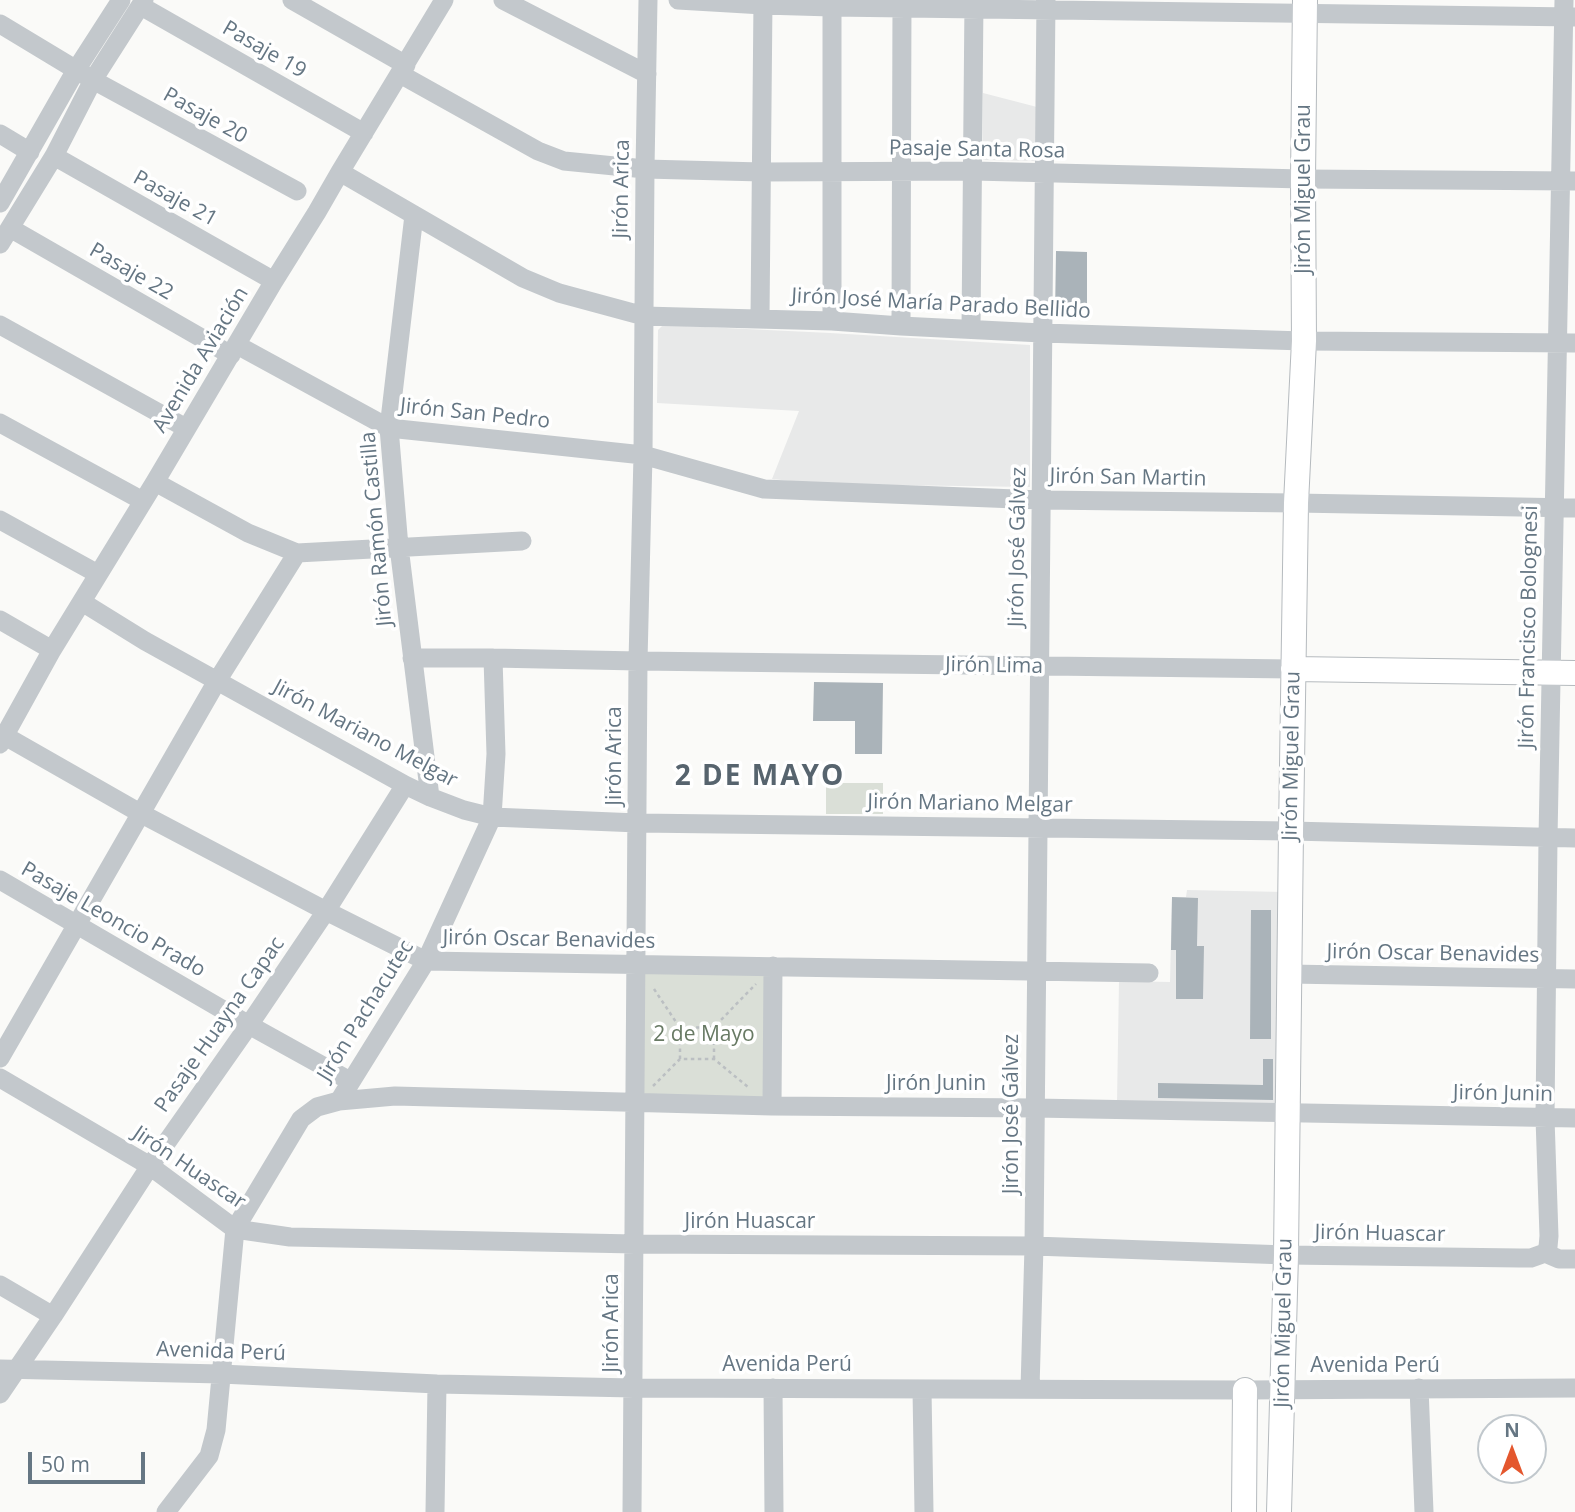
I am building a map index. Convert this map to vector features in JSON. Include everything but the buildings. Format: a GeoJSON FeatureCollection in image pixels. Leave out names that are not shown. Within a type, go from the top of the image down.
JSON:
{"type":"FeatureCollection","features":[{"type":"Feature","properties":{"kind":"main road","name":"Jirón Miguel Grau"},"geometry":{"type":"LineString","coordinates":[[1279,1512],[1286,1255],[1296,503],[1304,341],[1305,6]]}},
{"type":"Feature","properties":{"kind":"main road","name":"Jirón Lima"},"geometry":{"type":"LineString","coordinates":[[1293,669],[1563,673]]}},
{"type":"Feature","properties":{"kind":"main road","name":"Jirón Miguel Grau"},"geometry":{"type":"LineString","coordinates":[[1244,1512],[1245,1390]]}},
{"type":"Feature","properties":{"kind":"street"},"geometry":{"type":"LineString","coordinates":[[5,236],[54,156],[84,75],[121,0]]}},
{"type":"Feature","properties":{"kind":"street","name":"Pasaje Santa Rosa"},"geometry":{"type":"LineString","coordinates":[[292,0],[538,151],[564,161],[645,169],[762,172],[973,171],[1303,179],[1567,181]]}},
{"type":"Feature","properties":{"kind":"street","name":"Avenida Aviación"},"geometry":{"type":"LineString","coordinates":[[3,734],[47,647],[82,602],[444,0]]}},
{"type":"Feature","properties":{"kind":"street"},"geometry":{"type":"LineString","coordinates":[[503,0],[647,74]]}},
{"type":"Feature","properties":{"kind":"street","name":"Jirón Arica"},"geometry":{"type":"LineString","coordinates":[[632,1512],[638,661],[648,0]]}},
{"type":"Feature","properties":{"kind":"street"},"geometry":{"type":"LineString","coordinates":[[678,0],[1568,11]]}},
{"type":"Feature","properties":{"kind":"street"},"geometry":{"type":"LineString","coordinates":[[0,203],[30,152],[84,75],[142,3]]}},
{"type":"Feature","properties":{"kind":"street","name":"Pasaje 19"},"geometry":{"type":"LineString","coordinates":[[142,3],[365,133]]}},
{"type":"Feature","properties":{"kind":"street"},"geometry":{"type":"LineString","coordinates":[[760,318],[763,3]]}},
{"type":"Feature","properties":{"kind":"street"},"geometry":{"type":"LineString","coordinates":[[832,4],[832,321]]}},
{"type":"Feature","properties":{"kind":"street"},"geometry":{"type":"LineString","coordinates":[[901,326],[902,4]]}},
{"type":"Feature","properties":{"kind":"street"},"geometry":{"type":"LineString","coordinates":[[971,329],[974,4]]}},
{"type":"Feature","properties":{"kind":"street","name":"Jirón José Gálvez"},"geometry":{"type":"LineString","coordinates":[[1030,1389],[1034,1246],[1046,5]]}},
{"type":"Feature","properties":{"kind":"street","name":"Jirón Francisco Bolognesi"},"geometry":{"type":"LineString","coordinates":[[1545,1254],[1549,1236],[1545,1118],[1548,838],[1563,673],[1553,508],[1567,343],[1568,11]]}},
{"type":"Feature","properties":{"kind":"street","name":"Pasaje 20"},"geometry":{"type":"LineString","coordinates":[[0,24],[84,75],[297,191]]}},
{"type":"Feature","properties":{"kind":"street"},"geometry":{"type":"LineString","coordinates":[[0,134],[30,152]]}},
{"type":"Feature","properties":{"kind":"street","name":"Pasaje 21"},"geometry":{"type":"LineString","coordinates":[[54,156],[274,281]]}},
{"type":"Feature","properties":{"kind":"street","name":"Jirón José María Parado Bellido"},"geometry":{"type":"LineString","coordinates":[[340,172],[523,278],[559,293],[644,316],[760,318],[1042,333],[1304,341],[1567,343]]}},
{"type":"Feature","properties":{"kind":"street","name":"Jirón Ramón Castilla"},"geometry":{"type":"LineString","coordinates":[[414,215],[389,428],[412,658],[430,797]]}},
{"type":"Feature","properties":{"kind":"street","name":"Pasaje 22"},"geometry":{"type":"LineString","coordinates":[[5,236],[234,350]]}},
{"type":"Feature","properties":{"kind":"street"},"geometry":{"type":"LineString","coordinates":[[0,325],[187,428]]}},
{"type":"Feature","properties":{"kind":"street","name":"Jirón San Pedro"},"geometry":{"type":"LineString","coordinates":[[234,350],[389,428],[643,455]]}},
{"type":"Feature","properties":{"kind":"street"},"geometry":{"type":"LineString","coordinates":[[0,423],[142,501]]}},
{"type":"Feature","properties":{"kind":"street","name":"Jirón San Martin"},"geometry":{"type":"LineString","coordinates":[[643,455],[764,489],[1041,500],[1575,508]]}},
{"type":"Feature","properties":{"kind":"street"},"geometry":{"type":"LineString","coordinates":[[155,482],[248,533],[297,553],[522,541]]}},
{"type":"Feature","properties":{"kind":"street"},"geometry":{"type":"LineString","coordinates":[[0,520],[97,574]]}},
{"type":"Feature","properties":{"kind":"street"},"geometry":{"type":"LineString","coordinates":[[0,1058],[217,681],[297,553]]}},
{"type":"Feature","properties":{"kind":"street","name":"Jirón Mariano Melgar"},"geometry":{"type":"LineString","coordinates":[[82,602],[217,681],[405,785],[464,810],[492,817],[638,823],[1291,831],[1575,838]]}},
{"type":"Feature","properties":{"kind":"street"},"geometry":{"type":"LineString","coordinates":[[0,620],[47,647]]}},
{"type":"Feature","properties":{"kind":"street","name":"Jirón Lima"},"geometry":{"type":"LineString","coordinates":[[412,658],[1293,669]]}},
{"type":"Feature","properties":{"kind":"street","name":"Jirón Pachacutec"},"geometry":{"type":"LineString","coordinates":[[166,1512],[209,1456],[216,1430],[235,1229],[302,1119],[317,1107],[339,1101],[426,961],[492,817],[496,754],[493,658]]}},
{"type":"Feature","properties":{"kind":"street","name":"Jirón Oscar Benavides"},"geometry":{"type":"LineString","coordinates":[[3,734],[141,813],[426,961],[1149,973]]}},
{"type":"Feature","properties":{"kind":"street","name":"Pasaje Huayna Capac"},"geometry":{"type":"LineString","coordinates":[[0,1394],[8,1369],[53,1316],[150,1166],[326,911],[405,785]]}},
{"type":"Feature","properties":{"kind":"street","name":"Pasaje Leoncio Prado"},"geometry":{"type":"LineString","coordinates":[[0,880],[350,1081]]}},
{"type":"Feature","properties":{"kind":"street"},"geometry":{"type":"LineString","coordinates":[[772,1106],[773,966]]}},
{"type":"Feature","properties":{"kind":"street","name":"Jirón Oscar Benavides"},"geometry":{"type":"LineString","coordinates":[[1289,974],[1575,979]]}},
{"type":"Feature","properties":{"kind":"street","name":"Jirón Huascar"},"geometry":{"type":"LineString","coordinates":[[0,1078],[150,1166],[235,1229],[290,1237],[635,1244],[1034,1246],[1286,1255],[1531,1258],[1545,1254],[1559,1259],[1575,1259]]}},
{"type":"Feature","properties":{"kind":"street","name":"Jirón Junin"},"geometry":{"type":"LineString","coordinates":[[339,1101],[395,1096],[772,1106],[1575,1118]]}},
{"type":"Feature","properties":{"kind":"street"},"geometry":{"type":"LineString","coordinates":[[0,1285],[53,1316]]}},
{"type":"Feature","properties":{"kind":"street","name":"Avenida Perú"},"geometry":{"type":"LineString","coordinates":[[8,1369],[634,1388],[1575,1388]]}},
{"type":"Feature","properties":{"kind":"street"},"geometry":{"type":"LineString","coordinates":[[435,1512],[437,1384]]}},
{"type":"Feature","properties":{"kind":"street"},"geometry":{"type":"LineString","coordinates":[[773,1388],[774,1512]]}},
{"type":"Feature","properties":{"kind":"street"},"geometry":{"type":"LineString","coordinates":[[1419,1388],[1424,1512]]}},
{"type":"Feature","properties":{"kind":"street"},"geometry":{"type":"LineString","coordinates":[[922,1389],[924,1512]]}},
{"type":"Feature","properties":{"kind":"path"},"geometry":{"type":"LineString","coordinates":[[636,964],[680,1028],[680,1059],[636,1103]]}},
{"type":"Feature","properties":{"kind":"path"},"geometry":{"type":"LineString","coordinates":[[714,1059],[715,1027],[773,966]]}},
{"type":"Feature","properties":{"kind":"path"},"geometry":{"type":"LineString","coordinates":[[680,1028],[715,1027]]}},
{"type":"Feature","properties":{"kind":"path"},"geometry":{"type":"LineString","coordinates":[[680,1059],[714,1059],[772,1106]]}},
{"type":"Feature","properties":{"kind":"shaded area"},"geometry":{"type":"Polygon","coordinates":[[[983,93],[1037,107],[1039,161],[983,160],[983,93]]]}},
{"type":"Feature","properties":{"kind":"shaded area"},"geometry":{"type":"Polygon","coordinates":[[[663,325],[1030,345],[1030,487],[820,484],[772,479],[799,411],[657,403],[658,330],[663,325]]]}},
{"type":"Feature","properties":{"kind":"shaded area"},"geometry":{"type":"Polygon","coordinates":[[[1187,890],[1284,892],[1280,1104],[1117,1102],[1119,981],[1170,982],[1172,897],[1186,897],[1187,890]]]}},
{"type":"Feature","properties":{"kind":"green space"},"geometry":{"type":"Polygon","coordinates":[[[826,783],[883,783],[883,814],[826,814],[826,783]]]}},
{"type":"Feature","properties":{"kind":"green space","name":"2 de Mayo"},"geometry":{"type":"Polygon","coordinates":[[[639,967],[771,969],[767,1102],[638,1101],[639,967]]]}},
{"type":"Feature","properties":{"kind":"district","name":"2 DE MAYO"},"geometry":{"type":"Point","coordinates":[760,777]}}]}
